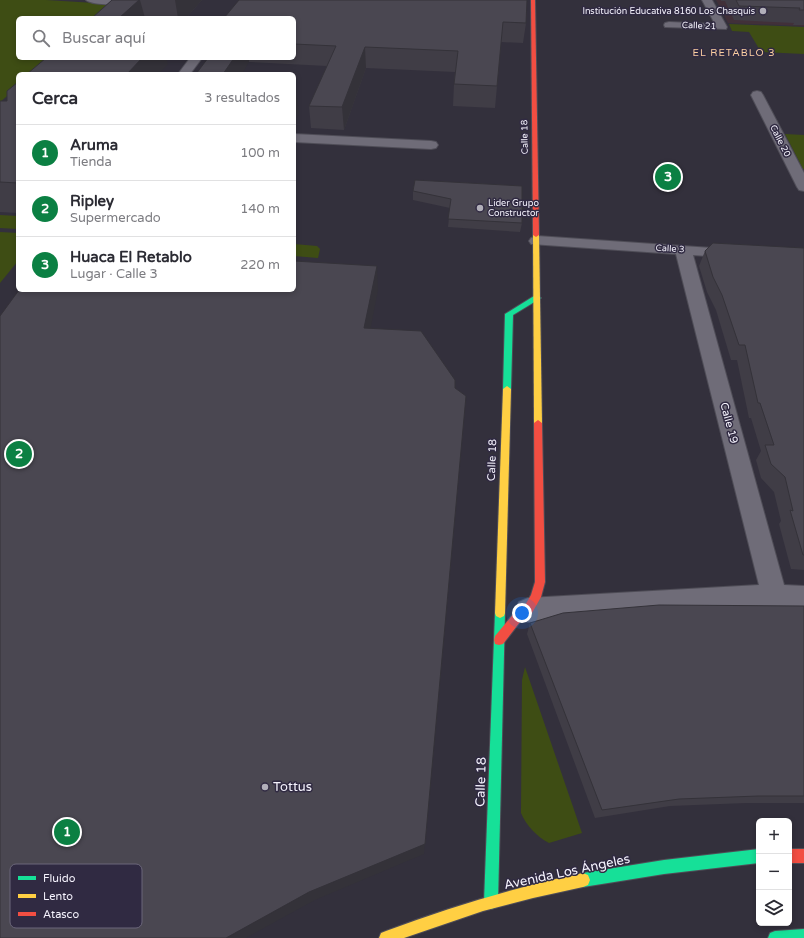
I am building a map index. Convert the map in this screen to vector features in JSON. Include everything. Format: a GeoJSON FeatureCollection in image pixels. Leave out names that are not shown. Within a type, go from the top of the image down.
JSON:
{"type":"FeatureCollection","features":[{"type":"Feature","properties":{"kind":"street"},"geometry":{"type":"LineString","coordinates":[[91,0],[122,1]]}},
{"type":"Feature","properties":{"kind":"street","name":"Calle 18"},"geometry":{"type":"LineString","coordinates":[[499,640],[519,616],[528,610],[536,598],[540,582],[533,0]]}},
{"type":"Feature","properties":{"kind":"street","name":"Calle 21"},"geometry":{"type":"LineString","coordinates":[[669,25],[722,27],[707,0]]}},
{"type":"Feature","properties":{"kind":"street"},"geometry":{"type":"LineString","coordinates":[[113,10],[122,1]]}},
{"type":"Feature","properties":{"kind":"street"},"geometry":{"type":"LineString","coordinates":[[186,72],[194,60]]}},
{"type":"Feature","properties":{"kind":"street","name":"Calle 20"},"geometry":{"type":"LineString","coordinates":[[757,95],[803,183]]}},
{"type":"Feature","properties":{"kind":"street"},"geometry":{"type":"LineString","coordinates":[[296,138],[431,145]]}},
{"type":"Feature","properties":{"kind":"street","name":"Calle 3"},"geometry":{"type":"LineString","coordinates":[[537,241],[751,254]]}},
{"type":"Feature","properties":{"kind":"street","name":"Calle 19"},"geometry":{"type":"LineString","coordinates":[[683,250],[774,596]]}},
{"type":"Feature","properties":{"kind":"street","name":"Calle 18"},"geometry":{"type":"LineString","coordinates":[[491,902],[509,314],[537,298]]}},
{"type":"Feature","properties":{"kind":"street"},"geometry":{"type":"LineString","coordinates":[[528,610],[774,596],[804,597]]}},
{"type":"Feature","properties":{"kind":"street","name":"Avenida Los Ángeles"},"geometry":{"type":"LineString","coordinates":[[386,938],[465,909],[516,895],[628,871],[756,856]]}},
{"type":"Feature","properties":{"kind":"street"},"geometry":{"type":"LineString","coordinates":[[792,856],[804,856]]}},
{"type":"Feature","properties":{"kind":"street"},"geometry":{"type":"LineString","coordinates":[[775,938],[804,936]]}},
{"type":"Feature","properties":{"kind":"shaded area","name":"Institución Educativa 8160 Los Chasquis"},"geometry":{"type":"Polygon","coordinates":[[[716,0],[804,0],[804,26],[728,23],[716,0]]]}},
{"type":"Feature","properties":{"kind":"green space"},"geometry":{"type":"Polygon","coordinates":[[[0,0],[46,0],[111,4],[98,16],[16,16],[16,60],[49,60],[34,72],[16,72],[16,89],[0,102],[0,0]]]}},
{"type":"Feature","properties":{"kind":"green space"},"geometry":{"type":"Polygon","coordinates":[[[729,24],[804,27],[804,54],[761,52],[749,32],[732,31],[729,24]]]}},
{"type":"Feature","properties":{"kind":"green space"},"geometry":{"type":"Polygon","coordinates":[[[785,134],[804,135],[804,169],[803,169],[785,134]]]}},
{"type":"Feature","properties":{"kind":"green space"},"geometry":{"type":"Polygon","coordinates":[[[0,215],[16,216],[16,229],[0,228],[0,215]]]}},
{"type":"Feature","properties":{"kind":"green space"},"geometry":{"type":"Polygon","coordinates":[[[0,232],[16,233],[16,263],[0,283],[0,232]]]}},
{"type":"Feature","properties":{"kind":"green space"},"geometry":{"type":"Polygon","coordinates":[[[296,244],[317,246],[320,249],[318,258],[296,256],[296,244]]]}},
{"type":"Feature","properties":{"kind":"green space"},"geometry":{"type":"Polygon","coordinates":[[[525,667],[582,833],[549,843],[532,830],[521,813],[522,680],[525,667]]]}},
{"type":"Feature","properties":{"kind":"building"},"geometry":{"type":"Polygon","coordinates":[[[112,0],[139,0],[121,16],[94,16],[112,0]]]}},
{"type":"Feature","properties":{"kind":"building"},"geometry":{"type":"Polygon","coordinates":[[[239,0],[527,0],[526,23],[503,22],[497,86],[454,84],[458,51],[365,47],[342,107],[309,106],[336,46],[296,44],[296,16],[226,16],[239,0]]]}},
{"type":"Feature","properties":{"kind":"building"},"geometry":{"type":"Polygon","coordinates":[[[736,0],[804,0],[804,10],[799,10],[800,8],[739,6],[736,0]]]}},
{"type":"Feature","properties":{"kind":"building"},"geometry":{"type":"Polygon","coordinates":[[[44,60],[140,60],[129,72],[29,72],[44,60]]]}},
{"type":"Feature","properties":{"kind":"building"},"geometry":{"type":"Polygon","coordinates":[[[206,60],[233,60],[224,72],[198,72],[206,60]]]}},
{"type":"Feature","properties":{"kind":"building"},"geometry":{"type":"Polygon","coordinates":[[[16,84],[16,183],[0,182],[0,101],[7,101],[7,91],[16,84]]]}},
{"type":"Feature","properties":{"kind":"building"},"geometry":{"type":"Polygon","coordinates":[[[415,180],[522,186],[522,223],[448,219],[451,199],[413,191],[415,180]]]}},
{"type":"Feature","properties":{"kind":"building"},"geometry":{"type":"Polygon","coordinates":[[[713,243],[804,248],[804,555],[790,510],[793,511],[785,477],[771,464],[765,445],[774,445],[760,403],[758,403],[745,345],[739,345],[722,295],[713,277],[705,251],[713,243]]]}},
{"type":"Feature","properties":{"kind":"building"},"geometry":{"type":"Polygon","coordinates":[[[296,261],[377,266],[364,328],[421,331],[455,380],[455,388],[466,396],[425,844],[309,892],[226,938],[0,938],[0,316],[18,292],[296,292],[296,261]]]}},
{"type":"Feature","properties":{"kind":"building"},"geometry":{"type":"Polygon","coordinates":[[[659,605],[804,606],[804,796],[679,799],[602,810],[530,623],[563,613],[659,605]]]}},
{"type":"Feature","properties":{"kind":"traffic: fast"},"geometry":{"type":"LineString","coordinates":[[507,389],[509,314],[537,298]]}},
{"type":"Feature","properties":{"kind":"traffic: fast"},"geometry":{"type":"LineString","coordinates":[[491,902],[500,613]]}},
{"type":"Feature","properties":{"kind":"traffic: fast"},"geometry":{"type":"LineString","coordinates":[[583,880],[664,867],[756,856]]}},
{"type":"Feature","properties":{"kind":"traffic: fast"},"geometry":{"type":"LineString","coordinates":[[775,938],[804,936]]}},
{"type":"Feature","properties":{"kind":"traffic: slow"},"geometry":{"type":"LineString","coordinates":[[536,235],[538,423]]}},
{"type":"Feature","properties":{"kind":"traffic: slow"},"geometry":{"type":"LineString","coordinates":[[500,613],[507,389]]}},
{"type":"Feature","properties":{"kind":"traffic: slow"},"geometry":{"type":"LineString","coordinates":[[386,938],[483,904],[583,880]]}},
{"type":"Feature","properties":{"kind":"traffic: jam"},"geometry":{"type":"LineString","coordinates":[[533,0],[536,235]]}},
{"type":"Feature","properties":{"kind":"traffic: jam"},"geometry":{"type":"LineString","coordinates":[[499,640],[519,615],[528,610],[536,597],[540,582],[538,423]]}},
{"type":"Feature","properties":{"kind":"traffic: jam"},"geometry":{"type":"LineString","coordinates":[[792,856],[804,856]]}},
{"type":"Feature","properties":{"kind":"place","name":"Institución Educativa 8160 Los Chasquis"},"geometry":{"type":"Point","coordinates":[763,11]}},
{"type":"Feature","properties":{"kind":"place","name":"Huaca El Retablo"},"geometry":{"type":"Point","coordinates":[668,177]}},
{"type":"Feature","properties":{"kind":"place","name":"Lider Grupo Constructor"},"geometry":{"type":"Point","coordinates":[480,208]}},
{"type":"Feature","properties":{"kind":"place","name":"Ripley"},"geometry":{"type":"Point","coordinates":[19,454]}},
{"type":"Feature","properties":{"kind":"place","name":"Tottus"},"geometry":{"type":"Point","coordinates":[265,787]}},
{"type":"Feature","properties":{"kind":"place","name":"Aruma"},"geometry":{"type":"Point","coordinates":[67,832]}},
{"type":"Feature","properties":{"kind":"district","name":"EL RETABLO 3"},"geometry":{"type":"Point","coordinates":[734,53]}}]}
